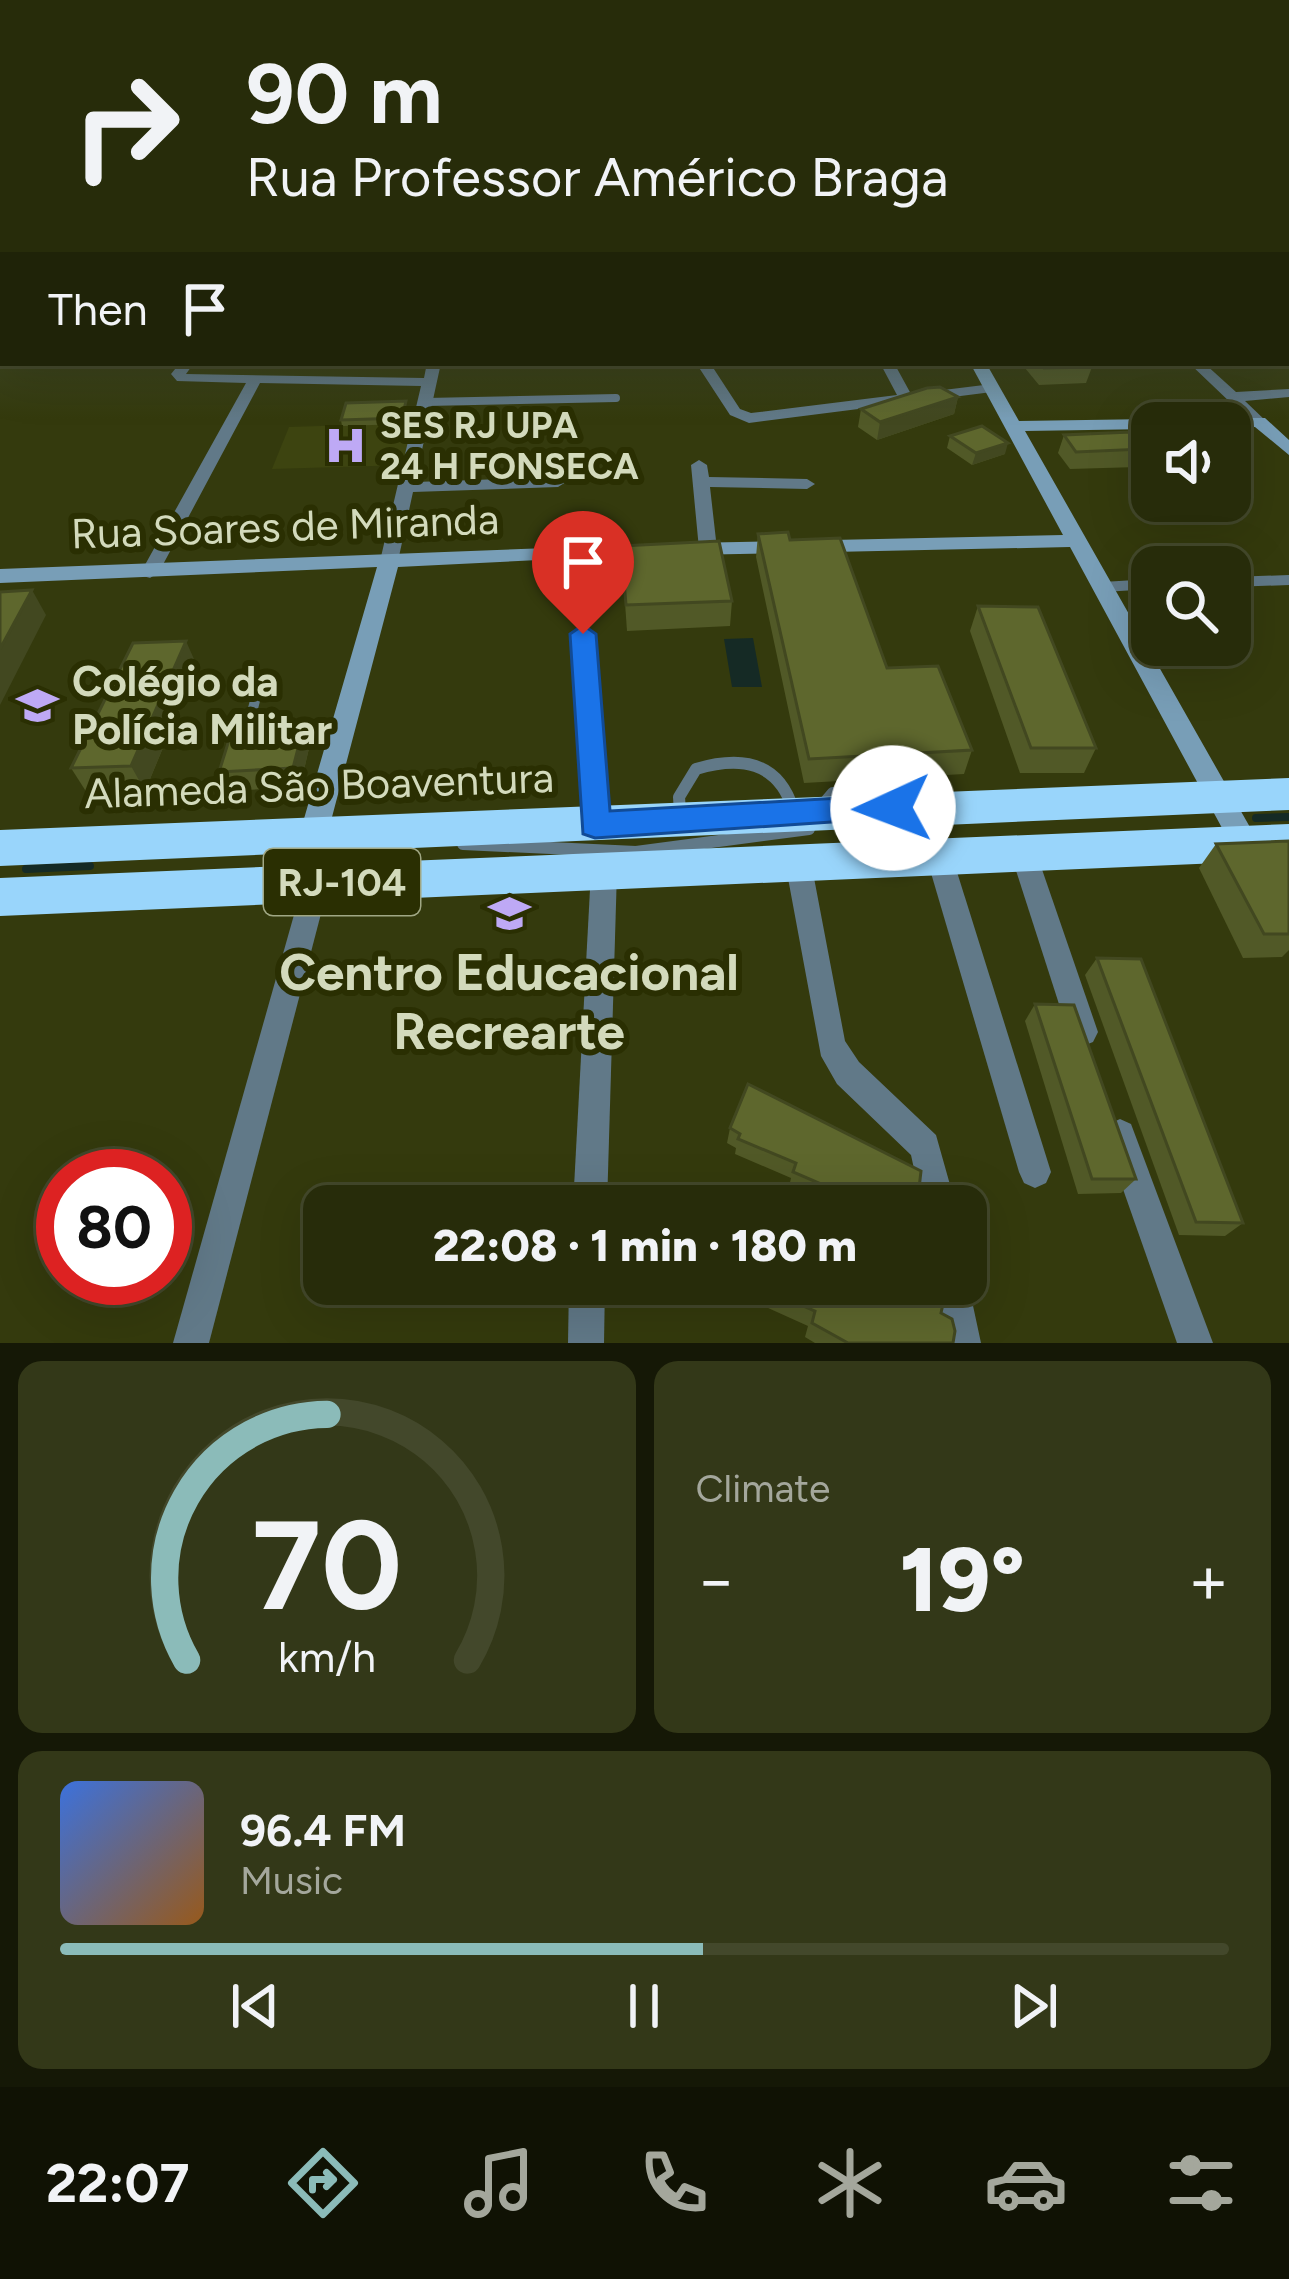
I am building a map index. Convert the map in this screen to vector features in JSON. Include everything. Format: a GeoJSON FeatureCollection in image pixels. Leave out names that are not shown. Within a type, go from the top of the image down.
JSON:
{"type":"FeatureCollection","features":[{"type":"Feature","properties":{"kind":"highway","name":"Alameda São Boaventura"},"geometry":{"type":"LineString","coordinates":[[0,848],[1289,794]]}},
{"type":"Feature","properties":{"kind":"highway","name":"RJ-104"},"geometry":{"type":"LineString","coordinates":[[0,897],[1289,842]]}},
{"type":"Feature","properties":{"kind":"street"},"geometry":{"type":"LineString","coordinates":[[185,366],[178,374],[182,378],[267,373],[430,382]]}},
{"type":"Feature","properties":{"kind":"street"},"geometry":{"type":"LineString","coordinates":[[313,836],[389,561],[433,366]]}},
{"type":"Feature","properties":{"kind":"street"},"geometry":{"type":"LineString","coordinates":[[705,366],[742,417],[992,388]]}},
{"type":"Feature","properties":{"kind":"street"},"geometry":{"type":"LineString","coordinates":[[889,366],[905,396]]}},
{"type":"Feature","properties":{"kind":"street"},"geometry":{"type":"LineString","coordinates":[[980,366],[1245,844]]}},
{"type":"Feature","properties":{"kind":"street"},"geometry":{"type":"LineString","coordinates":[[1199,366],[1289,450]]}},
{"type":"Feature","properties":{"kind":"street"},"geometry":{"type":"LineString","coordinates":[[150,572],[267,373]]}},
{"type":"Feature","properties":{"kind":"street"},"geometry":{"type":"LineString","coordinates":[[1232,398],[1289,393]]}},
{"type":"Feature","properties":{"kind":"street"},"geometry":{"type":"LineString","coordinates":[[1251,422],[1259,422]]}},
{"type":"Feature","properties":{"kind":"street"},"geometry":{"type":"LineString","coordinates":[[1014,427],[1131,424]]}},
{"type":"Feature","properties":{"kind":"street"},"geometry":{"type":"LineString","coordinates":[[708,549],[699,474],[807,484]]}},
{"type":"Feature","properties":{"kind":"street"},"geometry":{"type":"LineString","coordinates":[[406,487],[558,482]]}},
{"type":"Feature","properties":{"kind":"street","name":"Rua Soares de Miranda"},"geometry":{"type":"LineString","coordinates":[[0,576],[708,549],[1076,541]]}},
{"type":"Feature","properties":{"kind":"street"},"geometry":{"type":"LineString","coordinates":[[583,634],[595,825]]}},
{"type":"Feature","properties":{"kind":"street"},"geometry":{"type":"LineString","coordinates":[[1023,852],[1097,1070]]}},
{"type":"Feature","properties":{"kind":"street"},"geometry":{"type":"LineString","coordinates":[[939,856],[1034,1172]]}},
{"type":"Feature","properties":{"kind":"street"},"geometry":{"type":"LineString","coordinates":[[798,862],[831,1046],[848,1073],[926,1146],[934,1185]]}},
{"type":"Feature","properties":{"kind":"street"},"geometry":{"type":"LineString","coordinates":[[591,1185],[604,871]]}},
{"type":"Feature","properties":{"kind":"street"},"geometry":{"type":"LineString","coordinates":[[191,1343],[316,883]]}},
{"type":"Feature","properties":{"kind":"street"},"geometry":{"type":"LineString","coordinates":[[1112,1112],[1195,1343]]}},
{"type":"Feature","properties":{"kind":"street"},"geometry":{"type":"LineString","coordinates":[[586,1343],[587,1305]]}},
{"type":"Feature","properties":{"kind":"street"},"geometry":{"type":"LineString","coordinates":[[956,1305],[963,1343]]}},
{"type":"Feature","properties":{"kind":"lane"},"geometry":{"type":"LineString","coordinates":[[426,402],[616,398]]}},
{"type":"Feature","properties":{"kind":"lane"},"geometry":{"type":"LineString","coordinates":[[1251,581],[1289,580]]}},
{"type":"Feature","properties":{"kind":"lane"},"geometry":{"type":"LineString","coordinates":[[1103,587],[1131,585]]}},
{"type":"Feature","properties":{"kind":"lane"},"geometry":{"type":"LineString","coordinates":[[258,689],[250,720],[253,734],[271,734]]}},
{"type":"Feature","properties":{"kind":"lane"},"geometry":{"type":"LineString","coordinates":[[289,734],[341,734]]}},
{"type":"Feature","properties":{"kind":"lane"},"geometry":{"type":"LineString","coordinates":[[680,818],[680,797],[696,769],[725,759],[769,766],[806,811],[833,793],[898,790],[921,807]]}},
{"type":"Feature","properties":{"kind":"lane"},"geometry":{"type":"LineString","coordinates":[[395,833],[520,852],[635,848],[793,832],[846,822],[865,809]]}},
{"type":"Feature","properties":{"kind":"lane"},"geometry":{"type":"LineString","coordinates":[[80,894],[153,875],[501,863],[604,871]]}},
{"type":"Feature","properties":{"kind":"shaded area","name":"SES RJ UPA 24 H FONSECA"},"geometry":{"type":"Polygon","coordinates":[[[415,423],[406,465],[272,469],[289,427],[415,423]]]}},
{"type":"Feature","properties":{"kind":"water"},"geometry":{"type":"Polygon","coordinates":[[[753,638],[762,687],[732,687],[724,639],[753,638]]]}},
{"type":"Feature","properties":{"kind":"building"},"geometry":{"type":"Polygon","coordinates":[[[940,387],[958,397],[880,422],[861,409],[927,388],[940,387]]]}},
{"type":"Feature","properties":{"kind":"building"},"geometry":{"type":"Polygon","coordinates":[[[406,401],[402,418],[341,420],[346,403],[406,401]]]}},
{"type":"Feature","properties":{"kind":"building"},"geometry":{"type":"Polygon","coordinates":[[[982,426],[1008,443],[976,453],[950,436],[982,426]]]}},
{"type":"Feature","properties":{"kind":"building"},"geometry":{"type":"Polygon","coordinates":[[[1131,432],[1131,450],[1076,452],[1064,435],[1131,432]]]}},
{"type":"Feature","properties":{"kind":"building"},"geometry":{"type":"Polygon","coordinates":[[[788,532],[790,540],[840,538],[887,668],[938,666],[972,750],[809,759],[758,534],[788,532]]]}},
{"type":"Feature","properties":{"kind":"building"},"geometry":{"type":"Polygon","coordinates":[[[719,541],[732,601],[626,605],[621,546],[719,541]]]}},
{"type":"Feature","properties":{"kind":"building"},"geometry":{"type":"Polygon","coordinates":[[[32,590],[0,649],[0,592],[32,590]]]}},
{"type":"Feature","properties":{"kind":"building"},"geometry":{"type":"Polygon","coordinates":[[[978,606],[1038,607],[1096,748],[1031,748],[978,606]]]}},
{"type":"Feature","properties":{"kind":"building"},"geometry":{"type":"Polygon","coordinates":[[[186,641],[131,766],[71,768],[133,643],[186,641]]]}},
{"type":"Feature","properties":{"kind":"building"},"geometry":{"type":"Polygon","coordinates":[[[304,725],[293,768],[219,772],[233,727],[304,725]]]}},
{"type":"Feature","properties":{"kind":"building"},"geometry":{"type":"Polygon","coordinates":[[[1289,841],[1289,934],[1264,934],[1216,844],[1289,841]]]}},
{"type":"Feature","properties":{"kind":"building"},"geometry":{"type":"Polygon","coordinates":[[[1097,958],[1141,959],[1243,1223],[1196,1222],[1097,958]]]}},
{"type":"Feature","properties":{"kind":"building"},"geometry":{"type":"Polygon","coordinates":[[[1035,1004],[1074,1005],[1136,1179],[1092,1179],[1035,1004]]]}},
{"type":"Feature","properties":{"kind":"building"},"geometry":{"type":"Polygon","coordinates":[[[748,1084],[921,1171],[919,1185],[823,1185],[793,1172],[796,1163],[738,1139],[740,1134],[730,1128],[748,1084]]]}},
{"type":"Feature","properties":{"kind":"building"},"geometry":{"type":"Polygon","coordinates":[[[801,1305],[943,1305],[941,1313],[952,1319],[953,1343],[848,1343],[812,1323],[815,1311],[801,1305]]]}},
{"type":"Feature","properties":{"kind":"waterway"},"geometry":{"type":"LineString","coordinates":[[1256,818],[1289,817]]}},
{"type":"Feature","properties":{"kind":"waterway"},"geometry":{"type":"LineString","coordinates":[[26,869],[90,866]]}},
{"type":"Feature","properties":{"kind":"place","name":"SES RJ UPA 24 H FONSECA"},"geometry":{"type":"Point","coordinates":[346,446]}},
{"type":"Feature","properties":{"kind":"place","name":"Colégio da Polícia Militar"},"geometry":{"type":"Point","coordinates":[38,705]}},
{"type":"Feature","properties":{"kind":"place","name":"Centro Educacional Recrearte"},"geometry":{"type":"Point","coordinates":[509,913]}},
{"type":"Feature","properties":{"kind":"route"},"geometry":{"type":"LineString","coordinates":[[583,634],[595,825],[893,808]]}}]}
